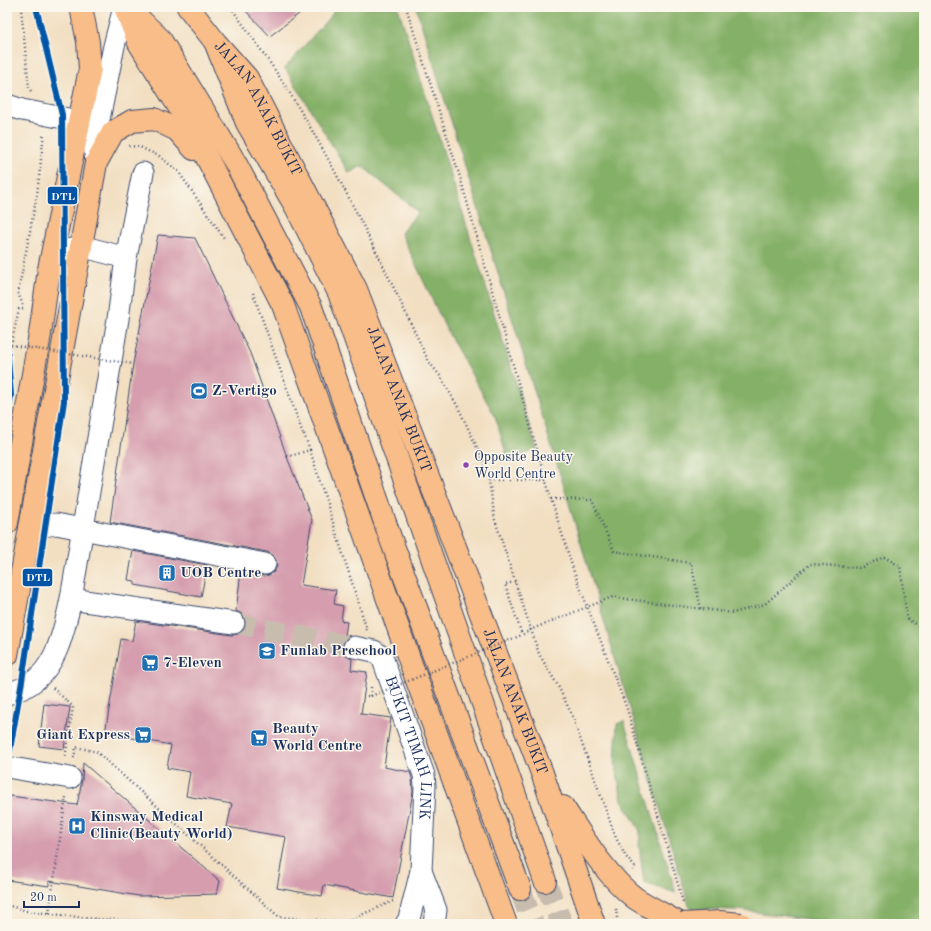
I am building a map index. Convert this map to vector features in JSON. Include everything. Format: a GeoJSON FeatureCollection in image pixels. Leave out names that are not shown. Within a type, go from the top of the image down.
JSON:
{"type":"FeatureCollection","features":[{"type":"Feature","properties":{"kind":"main road"},"geometry":{"type":"LineString","coordinates":[[7,523],[40,334],[49,269],[90,69],[88,42],[81,7]]}},
{"type":"Feature","properties":{"kind":"main road"},"geometry":{"type":"LineString","coordinates":[[125,7],[139,43],[189,123],[284,305],[411,664],[506,924]]}},
{"type":"Feature","properties":{"kind":"main road"},"geometry":{"type":"LineString","coordinates":[[125,7],[160,39],[180,71],[235,162],[311,308],[393,544],[520,889]]}},
{"type":"Feature","properties":{"kind":"main road"},"geometry":{"type":"LineString","coordinates":[[188,7],[216,43]]}},
{"type":"Feature","properties":{"kind":"main road","name":"JALAN ANAK BUKIT"},"geometry":{"type":"LineString","coordinates":[[216,43],[247,78],[356,289],[542,774],[594,924]]}},
{"type":"Feature","properties":{"kind":"main road","name":"JALAN ANAK BUKIT"},"geometry":{"type":"LineString","coordinates":[[216,43],[247,123],[296,207],[338,293],[466,652],[544,880]]}},
{"type":"Feature","properties":{"kind":"main road"},"geometry":{"type":"LineString","coordinates":[[7,655],[96,163],[113,132],[132,121],[154,119],[177,130],[215,172]]}},
{"type":"Feature","properties":{"kind":"main road"},"geometry":{"type":"LineString","coordinates":[[542,774],[585,842],[622,886],[635,897],[652,908],[682,919],[742,924]]}},
{"type":"Feature","properties":{"kind":"street"},"geometry":{"type":"LineString","coordinates":[[96,163],[94,144],[114,46],[125,7]]}},
{"type":"Feature","properties":{"kind":"street"},"geometry":{"type":"LineString","coordinates":[[7,105],[79,121]]}},
{"type":"Feature","properties":{"kind":"street"},"geometry":{"type":"LineString","coordinates":[[7,120],[16,115],[38,113]]}},
{"type":"Feature","properties":{"kind":"street"},"geometry":{"type":"LineString","coordinates":[[7,694],[25,687],[39,677],[54,656],[65,626],[71,599],[119,312],[126,258],[143,173]]}},
{"type":"Feature","properties":{"kind":"street"},"geometry":{"type":"LineString","coordinates":[[49,269],[69,250],[81,246],[126,258]]}},
{"type":"Feature","properties":{"kind":"street"},"geometry":{"type":"LineString","coordinates":[[30,528],[56,524],[266,564]]}},
{"type":"Feature","properties":{"kind":"street"},"geometry":{"type":"LineString","coordinates":[[71,599],[234,624]]}},
{"type":"Feature","properties":{"kind":"street","name":"BUKIT TIMAH LINK"},"geometry":{"type":"LineString","coordinates":[[364,649],[382,657],[424,775],[425,786],[421,871],[409,920],[406,924]]}},
{"type":"Feature","properties":{"kind":"street"},"geometry":{"type":"LineString","coordinates":[[7,767],[66,777]]}},
{"type":"Feature","properties":{"kind":"street","name":"BUKIT TIMAH LINK"},"geometry":{"type":"LineString","coordinates":[[421,871],[436,910],[434,924]]}},
{"type":"Feature","properties":{"kind":"path"},"geometry":{"type":"LineString","coordinates":[[21,7],[29,88],[38,113],[37,195],[18,294],[24,309]]}},
{"type":"Feature","properties":{"kind":"path"},"geometry":{"type":"LineString","coordinates":[[231,7],[293,98],[324,150],[374,244],[430,362],[442,377],[483,460],[489,480],[495,520],[539,654],[558,686],[571,713],[616,838],[626,857],[635,867],[622,886]]}},
{"type":"Feature","properties":{"kind":"path"},"geometry":{"type":"LineString","coordinates":[[406,7],[460,177],[551,499],[574,572],[627,709],[682,919]]}},
{"type":"Feature","properties":{"kind":"path"},"geometry":{"type":"LineString","coordinates":[[124,149],[128,146],[140,147],[159,156],[178,171],[227,242]]}},
{"type":"Feature","properties":{"kind":"path"},"geometry":{"type":"LineString","coordinates":[[251,288],[259,314],[310,450],[364,649]]}},
{"type":"Feature","properties":{"kind":"path"},"geometry":{"type":"LineString","coordinates":[[19,309],[11,345],[133,364]]}},
{"type":"Feature","properties":{"kind":"path"},"geometry":{"type":"LineString","coordinates":[[259,314],[265,313]]}},
{"type":"Feature","properties":{"kind":"path"},"geometry":{"type":"LineString","coordinates":[[303,434],[309,431]]}},
{"type":"Feature","properties":{"kind":"path"},"geometry":{"type":"LineString","coordinates":[[287,457],[310,450]]}},
{"type":"Feature","properties":{"kind":"path"},"geometry":{"type":"LineString","coordinates":[[489,480],[546,480]]}},
{"type":"Feature","properties":{"kind":"path"},"geometry":{"type":"LineString","coordinates":[[551,499],[592,500],[614,551],[691,563],[701,609]]}},
{"type":"Feature","properties":{"kind":"path"},"geometry":{"type":"LineString","coordinates":[[363,696],[371,696],[612,597],[733,613],[765,604],[810,564],[860,568],[884,557],[900,566],[908,619],[924,629]]}},
{"type":"Feature","properties":{"kind":"path"},"geometry":{"type":"LineString","coordinates":[[515,582],[506,584],[522,635]]}},
{"type":"Feature","properties":{"kind":"path"},"geometry":{"type":"LineString","coordinates":[[53,687],[73,707],[66,777]]}},
{"type":"Feature","properties":{"kind":"path"},"geometry":{"type":"LineString","coordinates":[[76,747],[97,752],[279,917],[345,922],[397,899]]}},
{"type":"Feature","properties":{"kind":"path"},"geometry":{"type":"LineString","coordinates":[[49,913],[65,798]]}},
{"type":"Feature","properties":{"kind":"path"},"geometry":{"type":"LineString","coordinates":[[7,905],[27,911],[95,919],[213,924]]}},
{"type":"Feature","properties":{"kind":"green space"},"geometry":{"type":"Polygon","coordinates":[[[331,7],[398,7],[537,450],[508,460],[495,416],[447,331],[401,233],[418,212],[362,166],[349,173],[285,68],[333,13],[331,7]]]}},
{"type":"Feature","properties":{"kind":"green space"},"geometry":{"type":"Polygon","coordinates":[[[416,7],[924,7],[924,924],[843,924],[740,910],[690,909],[567,497],[416,7]]]}},
{"type":"Feature","properties":{"kind":"green space"},"geometry":{"type":"Polygon","coordinates":[[[624,721],[676,893],[644,883],[639,845],[640,831],[622,800],[615,763],[617,724],[624,721]]]}},
{"type":"Feature","properties":{"kind":"building"},"geometry":{"type":"Polygon","coordinates":[[[242,7],[308,7],[270,36],[242,7]]]}},
{"type":"Feature","properties":{"kind":"building"},"geometry":{"type":"Polygon","coordinates":[[[158,235],[195,238],[250,353],[287,457],[312,520],[301,585],[336,590],[334,604],[343,606],[341,621],[347,622],[345,635],[350,636],[345,639],[342,644],[343,651],[346,656],[352,659],[351,670],[367,672],[361,714],[391,718],[384,767],[410,772],[413,792],[393,898],[324,885],[322,896],[277,888],[286,837],[227,827],[232,804],[186,796],[190,772],[167,768],[171,745],[105,733],[121,639],[132,641],[136,621],[232,635],[238,634],[243,631],[246,624],[242,614],[236,611],[241,572],[263,576],[269,575],[274,572],[277,566],[273,555],[267,552],[110,522],[133,364],[158,235]]]}},
{"type":"Feature","properties":{"kind":"building","name":"UOB Centre"},"geometry":{"type":"Polygon","coordinates":[[[133,551],[207,565],[201,597],[135,585],[135,581],[128,580],[133,551]]]}},
{"type":"Feature","properties":{"kind":"building"},"geometry":{"type":"Polygon","coordinates":[[[44,704],[70,707],[64,749],[39,746],[44,704]]]}},
{"type":"Feature","properties":{"kind":"building"},"geometry":{"type":"Polygon","coordinates":[[[83,763],[220,881],[217,894],[139,896],[49,881],[49,886],[7,880],[7,816],[10,796],[77,805],[82,780],[83,763]]]}},
{"type":"Feature","properties":{"kind":"tunnel"},"geometry":{"type":"LineString","coordinates":[[234,623],[354,647]]}},
{"type":"Feature","properties":{"kind":"tunnel"},"geometry":{"type":"LineString","coordinates":[[545,881],[562,924]]}},
{"type":"Feature","properties":{"kind":"tunnel"},"geometry":{"type":"LineString","coordinates":[[520,889],[533,924]]}},
{"type":"Feature","properties":{"kind":"transit line","name":"DTL"},"geometry":{"type":"LineString","coordinates":[[7,767],[22,681],[64,401],[62,115],[36,7]]}},
{"type":"Feature","properties":{"kind":"transit line","name":"DTL"},"geometry":{"type":"LineString","coordinates":[[7,347],[11,395],[7,421]]}},
{"type":"Feature","properties":{"kind":"place","name":"Z-Vertigo"},"geometry":{"type":"Point","coordinates":[199,391]}},
{"type":"Feature","properties":{"kind":"place","name":"Opposite Beauty World Centre"},"geometry":{"type":"Point","coordinates":[466,465]}},
{"type":"Feature","properties":{"kind":"place","name":"UOB Centre"},"geometry":{"type":"Point","coordinates":[167,573]}},
{"type":"Feature","properties":{"kind":"place","name":"Funlab Preschool"},"geometry":{"type":"Point","coordinates":[267,651]}},
{"type":"Feature","properties":{"kind":"place","name":"7-Eleven"},"geometry":{"type":"Point","coordinates":[150,663]}},
{"type":"Feature","properties":{"kind":"place","name":"Giant Express"},"geometry":{"type":"Point","coordinates":[143,735]}},
{"type":"Feature","properties":{"kind":"place","name":"Beauty World Centre"},"geometry":{"type":"Point","coordinates":[259,738]}},
{"type":"Feature","properties":{"kind":"place","name":"Kinsway Medical Clinic(Beauty World)"},"geometry":{"type":"Point","coordinates":[77,826]}}]}
